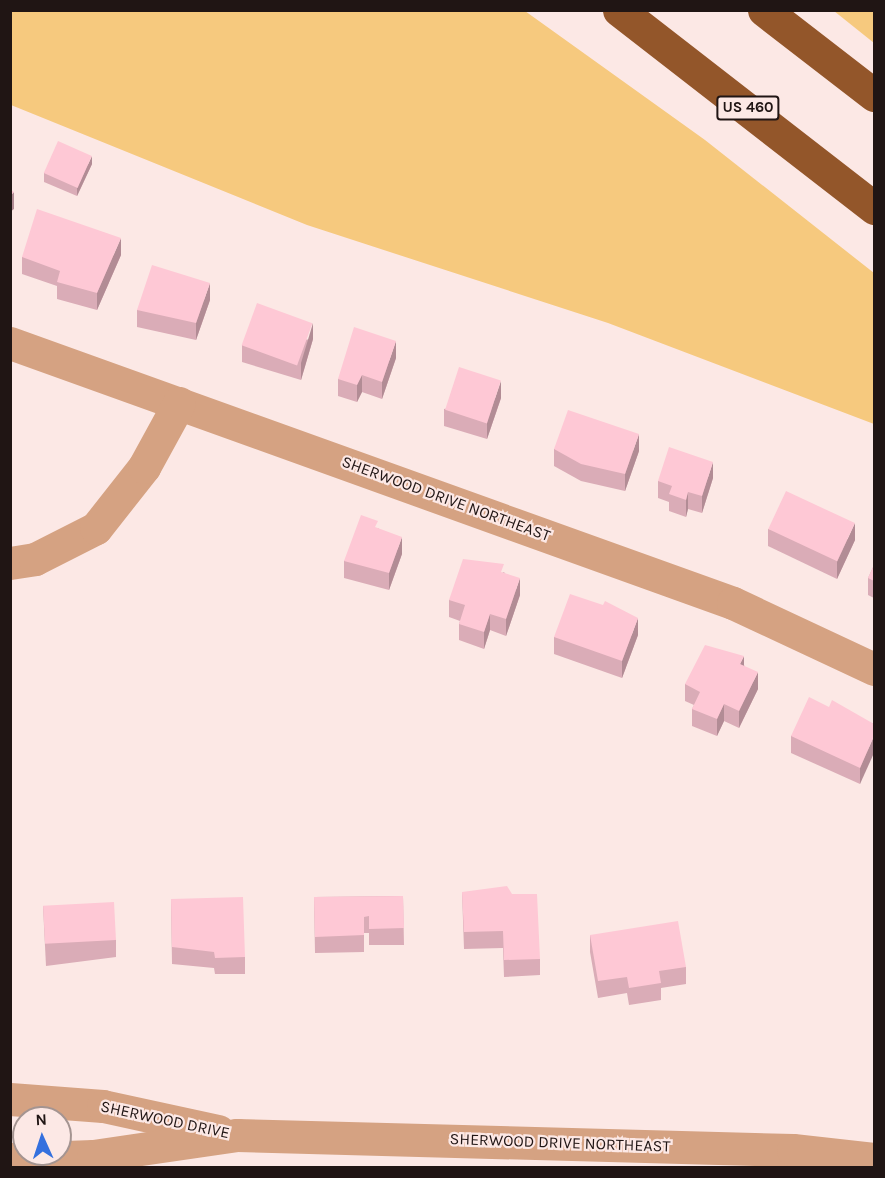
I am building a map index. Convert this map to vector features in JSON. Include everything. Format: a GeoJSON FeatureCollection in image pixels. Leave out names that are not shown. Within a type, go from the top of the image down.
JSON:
{"type":"FeatureCollection","features":[{"type":"Feature","properties":{"kind":"highway","name":"US 460"},"geometry":{"type":"LineString","coordinates":[[620,10],[874,208]]}},
{"type":"Feature","properties":{"kind":"highway"},"geometry":{"type":"LineString","coordinates":[[764,10],[874,95]]}},
{"type":"Feature","properties":{"kind":"street","name":"SHERWOOD DRIVE NORTHEAST"},"geometry":{"type":"LineString","coordinates":[[10,343],[734,603],[874,669]]}},
{"type":"Feature","properties":{"kind":"street"},"geometry":{"type":"LineString","coordinates":[[10,563],[35,558],[96,528],[144,467],[179,403]]}},
{"type":"Feature","properties":{"kind":"street","name":"SHERWOOD DRIVE"},"geometry":{"type":"LineString","coordinates":[[10,1099],[103,1106],[237,1135]]}},
{"type":"Feature","properties":{"kind":"street","name":"SHERWOOD DRIVE NORTHEAST"},"geometry":{"type":"LineString","coordinates":[[237,1135],[871,1151]]}},
{"type":"Feature","properties":{"kind":"street","name":"SHERWOOD DRIVE"},"geometry":{"type":"LineString","coordinates":[[10,1159],[93,1156],[237,1135]]}},
{"type":"Feature","properties":{"kind":"shaded area"},"geometry":{"type":"Polygon","coordinates":[[[11,10],[525,11],[705,140],[874,273],[874,424],[608,323],[307,225],[11,105],[11,10]]]}},
{"type":"Feature","properties":{"kind":"shaded area"},"geometry":{"type":"Polygon","coordinates":[[[834,11],[874,11],[874,43],[834,11]]]}},
{"type":"Feature","properties":{"kind":"building"},"geometry":{"type":"Polygon","coordinates":[[[58,141],[92,156],[78,188],[44,173],[58,141]]]}},
{"type":"Feature","properties":{"kind":"building"},"geometry":{"type":"Polygon","coordinates":[[[37,209],[121,238],[97,293],[57,282],[60,271],[22,257],[37,209]]]}},
{"type":"Feature","properties":{"kind":"building"},"geometry":{"type":"Polygon","coordinates":[[[152,265],[210,283],[196,323],[137,310],[152,265]]]}},
{"type":"Feature","properties":{"kind":"building"},"geometry":{"type":"Polygon","coordinates":[[[257,303],[312,323],[297,365],[242,345],[257,303]]]}},
{"type":"Feature","properties":{"kind":"building"},"geometry":{"type":"Polygon","coordinates":[[[354,327],[396,341],[382,382],[362,375],[357,385],[338,379],[354,327]]]}},
{"type":"Feature","properties":{"kind":"building"},"geometry":{"type":"Polygon","coordinates":[[[459,367],[501,381],[487,423],[445,410],[459,367]]]}},
{"type":"Feature","properties":{"kind":"building"},"geometry":{"type":"Polygon","coordinates":[[[568,410],[639,434],[625,474],[581,464],[554,449],[568,410]]]}},
{"type":"Feature","properties":{"kind":"building"},"geometry":{"type":"Polygon","coordinates":[[[669,447],[713,462],[702,496],[688,492],[686,500],[669,494],[672,486],[658,481],[669,447]]]}},
{"type":"Feature","properties":{"kind":"building"},"geometry":{"type":"Polygon","coordinates":[[[786,491],[855,523],[837,561],[768,529],[786,491]]]}},
{"type":"Feature","properties":{"kind":"building"},"geometry":{"type":"Polygon","coordinates":[[[361,515],[378,521],[375,527],[402,537],[389,573],[344,561],[361,515]]]}},
{"type":"Feature","properties":{"kind":"building"},"geometry":{"type":"Polygon","coordinates":[[[463,559],[504,564],[501,572],[520,578],[506,619],[490,614],[484,632],[459,624],[465,605],[449,600],[463,559]]]}},
{"type":"Feature","properties":{"kind":"building"},"geometry":{"type":"Polygon","coordinates":[[[874,565],[874,581],[868,578],[874,565]]]}},
{"type":"Feature","properties":{"kind":"building"},"geometry":{"type":"Polygon","coordinates":[[[570,594],[603,605],[605,601],[638,618],[622,661],[554,637],[570,594]]]}},
{"type":"Feature","properties":{"kind":"building"},"geometry":{"type":"Polygon","coordinates":[[[705,645],[744,656],[740,664],[758,672],[739,711],[724,704],[717,719],[692,709],[700,692],[685,684],[705,645]]]}},
{"type":"Feature","properties":{"kind":"building"},"geometry":{"type":"Polygon","coordinates":[[[809,697],[829,707],[832,700],[874,724],[874,736],[860,768],[791,736],[809,697]]]}},
{"type":"Feature","properties":{"kind":"building"},"geometry":{"type":"Polygon","coordinates":[[[507,886],[512,894],[537,894],[540,959],[504,960],[503,931],[464,932],[462,892],[507,886]]]}},
{"type":"Feature","properties":{"kind":"building"},"geometry":{"type":"Polygon","coordinates":[[[403,896],[404,928],[369,929],[369,916],[364,917],[364,935],[315,937],[314,897],[403,896]]]}},
{"type":"Feature","properties":{"kind":"building"},"geometry":{"type":"Polygon","coordinates":[[[243,897],[245,957],[215,958],[214,952],[172,947],[171,899],[243,897]]]}},
{"type":"Feature","properties":{"kind":"building"},"geometry":{"type":"Polygon","coordinates":[[[114,902],[116,940],[45,944],[43,906],[114,902]]]}},
{"type":"Feature","properties":{"kind":"building"},"geometry":{"type":"Polygon","coordinates":[[[678,921],[686,967],[659,971],[661,983],[629,988],[627,977],[598,981],[590,935],[678,921]]]}}]}
